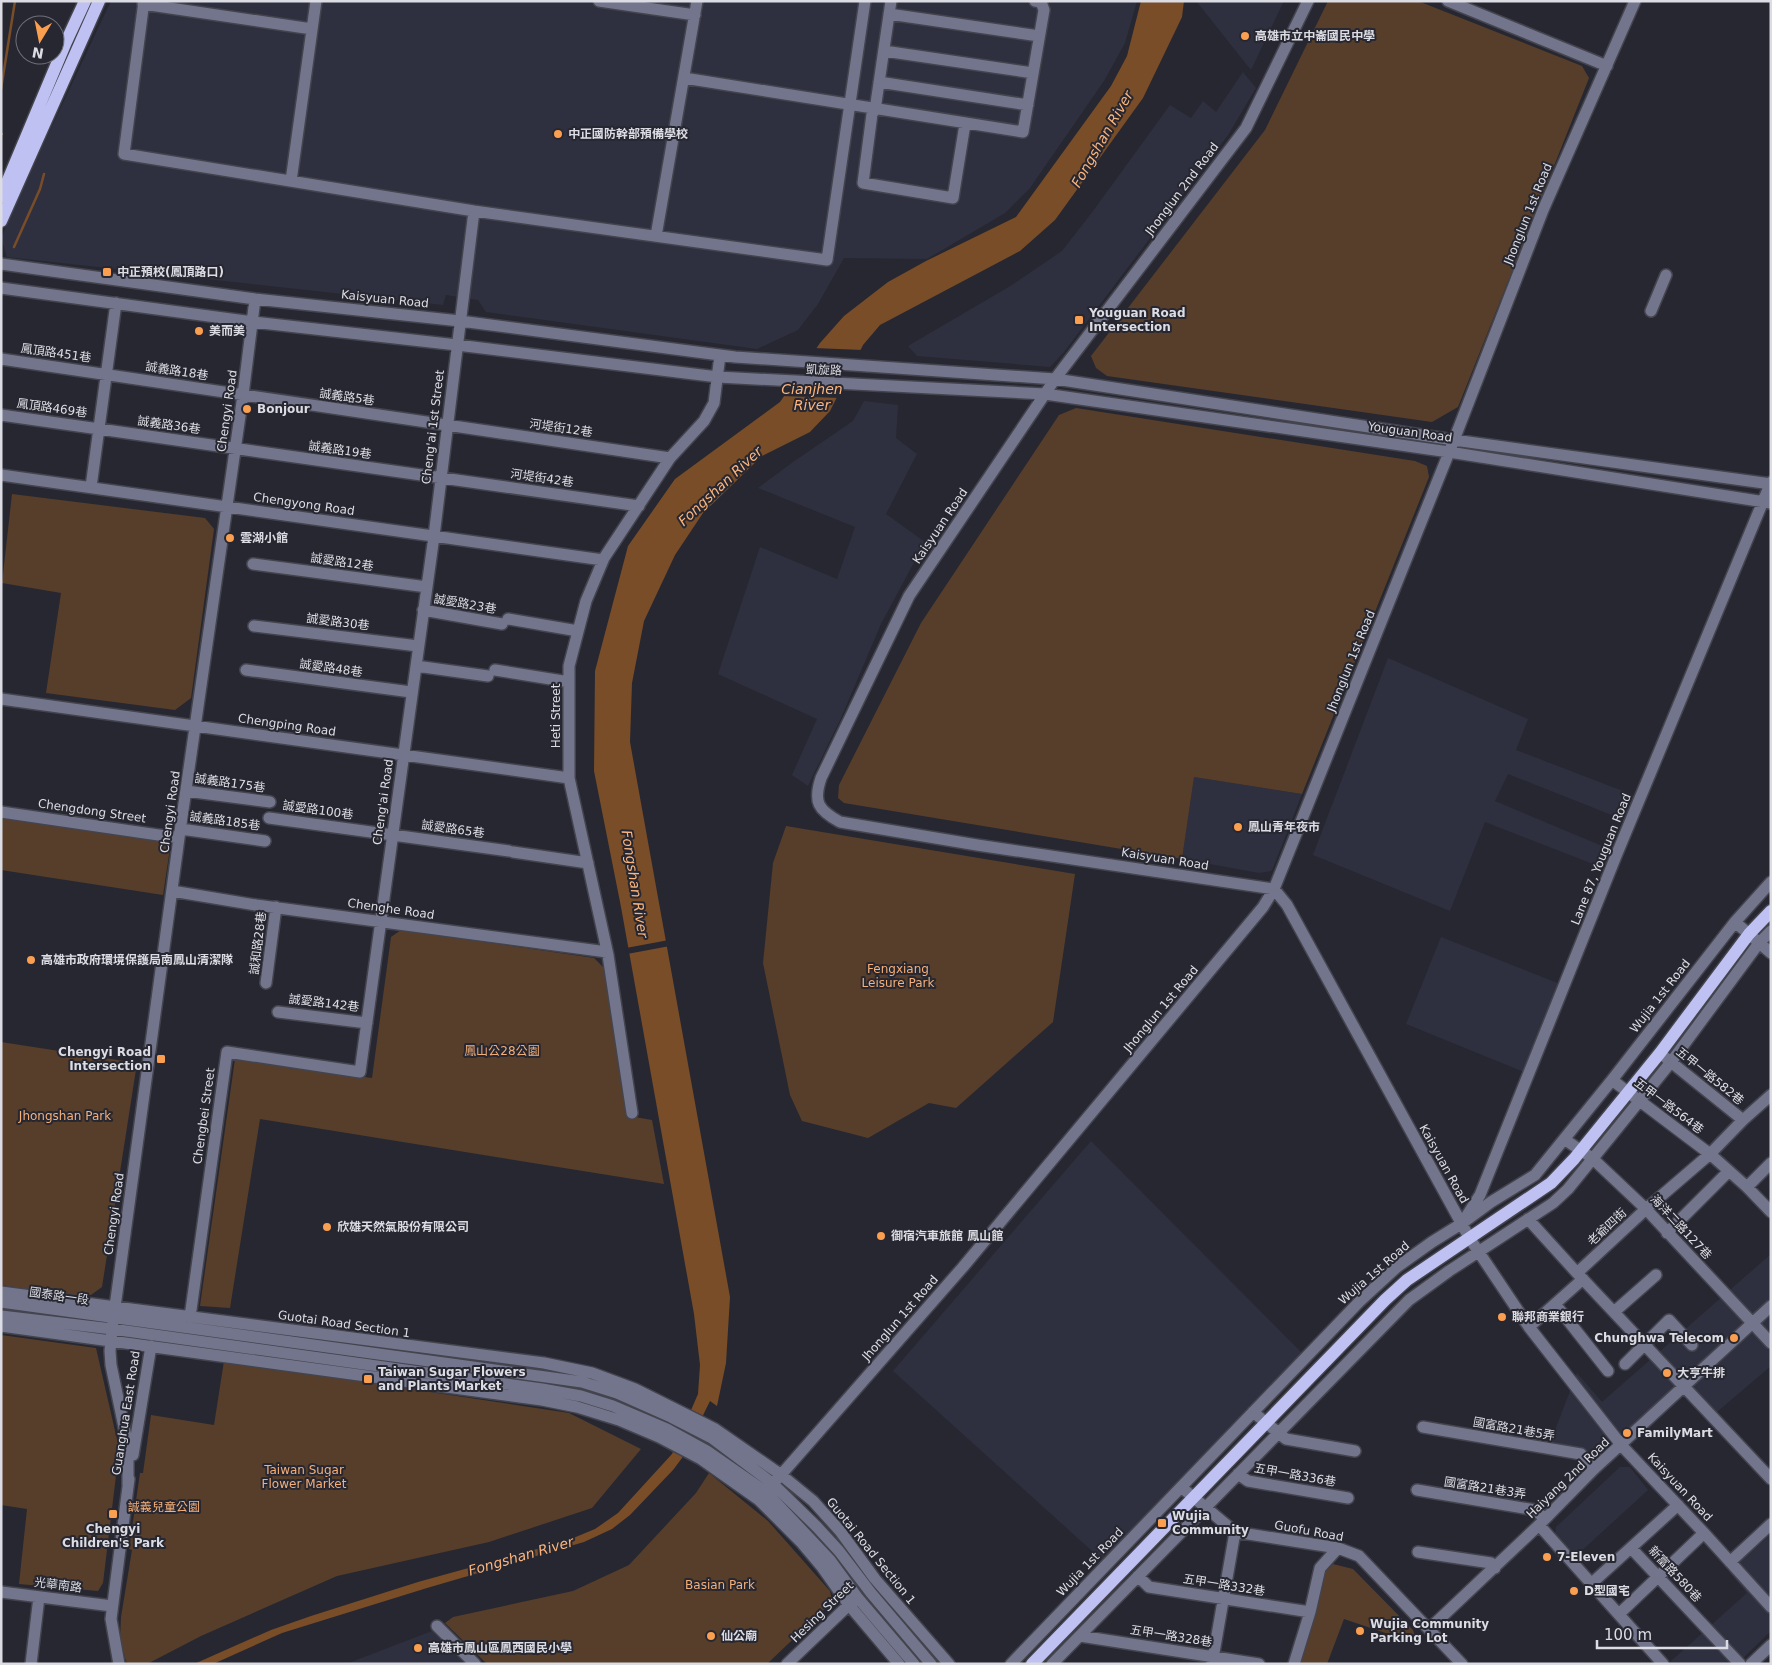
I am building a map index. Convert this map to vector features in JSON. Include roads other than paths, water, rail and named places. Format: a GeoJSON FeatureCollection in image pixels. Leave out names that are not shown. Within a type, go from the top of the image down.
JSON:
{"type":"FeatureCollection","features":[{"type":"Feature","properties":{"kind":"main road"},"geometry":{"type":"LineString","coordinates":[[1,197],[85,1]]}},
{"type":"Feature","properties":{"kind":"main road"},"geometry":{"type":"LineString","coordinates":[[1,221],[98,1]]}},
{"type":"Feature","properties":{"kind":"main road"},"geometry":{"type":"LineString","coordinates":[[1032,1664],[1385,1300],[1407,1280],[1552,1183],[1660,1053],[1749,934],[1771,911]]}},
{"type":"Feature","properties":{"kind":"street"},"geometry":{"type":"LineString","coordinates":[[291,181],[316,1]]}},
{"type":"Feature","properties":{"kind":"street"},"geometry":{"type":"LineString","coordinates":[[599,1],[694,15]]}},
{"type":"Feature","properties":{"kind":"street"},"geometry":{"type":"LineString","coordinates":[[656,236],[697,1]]}},
{"type":"Feature","properties":{"kind":"street"},"geometry":{"type":"LineString","coordinates":[[312,29],[144,2],[124,154],[474,211],[827,260],[865,1]]}},
{"type":"Feature","properties":{"kind":"street"},"geometry":{"type":"LineString","coordinates":[[891,1],[875,110],[872,114],[863,183],[952,198],[965,124]]}},
{"type":"Feature","properties":{"kind":"street"},"geometry":{"type":"LineString","coordinates":[[684,78],[875,110],[1023,132],[1044,10],[1041,2],[1035,1]]}},
{"type":"Feature","properties":{"kind":"street","name":"Jhonglun 2nd Road"},"geometry":{"type":"LineString","coordinates":[[1045,394],[1246,128],[1308,1]]}},
{"type":"Feature","properties":{"kind":"street"},"geometry":{"type":"LineString","coordinates":[[1448,1],[1607,66]]}},
{"type":"Feature","properties":{"kind":"street","name":"Jhonglun 1st Road"},"geometry":{"type":"LineString","coordinates":[[766,1492],[963,1267],[1263,907],[1274,889],[1544,210],[1635,1]]}},
{"type":"Feature","properties":{"kind":"street"},"geometry":{"type":"LineString","coordinates":[[889,14],[1039,36]]}},
{"type":"Feature","properties":{"kind":"street"},"geometry":{"type":"LineString","coordinates":[[884,51],[1033,73]]}},
{"type":"Feature","properties":{"kind":"street"},"geometry":{"type":"LineString","coordinates":[[879,82],[1028,105]]}},
{"type":"Feature","properties":{"kind":"street","name":"Cheng'ai 1st Street"},"geometry":{"type":"LineString","coordinates":[[434,536],[474,211]]}},
{"type":"Feature","properties":{"kind":"street","name":"Kaisyuan Road"},"geometry":{"type":"LineString","coordinates":[[1,264],[255,299],[460,321],[766,360]]}},
{"type":"Feature","properties":{"kind":"street"},"geometry":{"type":"LineString","coordinates":[[1651,311],[1666,274]]}},
{"type":"Feature","properties":{"kind":"street"},"geometry":{"type":"LineString","coordinates":[[1,288],[253,322],[457,344],[718,378]]}},
{"type":"Feature","properties":{"kind":"street","name":"Chengyi Road"},"geometry":{"type":"LineString","coordinates":[[112,1323],[180,833],[236,449],[255,299]]}},
{"type":"Feature","properties":{"kind":"street"},"geometry":{"type":"LineString","coordinates":[[91,487],[116,303]]}},
{"type":"Feature","properties":{"kind":"street","name":"Heti Street"},"geometry":{"type":"LineString","coordinates":[[632,1113],[607,952],[570,778],[569,666],[586,601],[603,560],[670,458],[708,415],[714,403],[720,355]]}},
{"type":"Feature","properties":{"kind":"street","name":"鳳頂路451巷"},"geometry":{"type":"LineString","coordinates":[[1,359],[106,374]]}},
{"type":"Feature","properties":{"kind":"street","name":"凱旋路"},"geometry":{"type":"LineString","coordinates":[[766,360],[881,366],[1055,379]]}},
{"type":"Feature","properties":{"kind":"street","name":"誠義路18巷"},"geometry":{"type":"LineString","coordinates":[[106,374],[243,395]]}},
{"type":"Feature","properties":{"kind":"street","name":"凱旋路"},"geometry":{"type":"LineString","coordinates":[[718,378],[1045,394]]}},
{"type":"Feature","properties":{"kind":"street","name":"Youguan Road"},"geometry":{"type":"LineString","coordinates":[[1055,379],[1454,440],[1770,483]]}},
{"type":"Feature","properties":{"kind":"street","name":"Youguan Road"},"geometry":{"type":"LineString","coordinates":[[1045,394],[1449,452],[1767,502]]}},
{"type":"Feature","properties":{"kind":"street","name":"Kaisyuan Road"},"geometry":{"type":"LineString","coordinates":[[1045,394],[909,596],[821,778],[816,793],[820,804],[828,816],[840,822],[1274,889],[1287,905],[1461,1224],[1529,1327],[1622,1446],[1771,1607]]}},
{"type":"Feature","properties":{"kind":"street","name":"誠義路5巷"},"geometry":{"type":"LineString","coordinates":[[243,395],[447,425]]}},
{"type":"Feature","properties":{"kind":"street","name":"鳳頂路469巷"},"geometry":{"type":"LineString","coordinates":[[1,415],[99,428]]}},
{"type":"Feature","properties":{"kind":"street","name":"河堤街12巷"},"geometry":{"type":"LineString","coordinates":[[447,425],[670,458]]}},
{"type":"Feature","properties":{"kind":"street","name":"誠義路36巷"},"geometry":{"type":"LineString","coordinates":[[99,428],[236,449]]}},
{"type":"Feature","properties":{"kind":"street","name":"誠義路19巷"},"geometry":{"type":"LineString","coordinates":[[236,449],[441,478]]}},
{"type":"Feature","properties":{"kind":"street","name":"Chengyong Road"},"geometry":{"type":"LineString","coordinates":[[1,475],[603,560]]}},
{"type":"Feature","properties":{"kind":"street","name":"河堤街42巷"},"geometry":{"type":"LineString","coordinates":[[441,478],[639,506]]}},
{"type":"Feature","properties":{"kind":"street","name":"Lane 87, Youguan Road"},"geometry":{"type":"LineString","coordinates":[[1461,1224],[1480,1195],[1612,865],[1767,502],[1770,483]]}},
{"type":"Feature","properties":{"kind":"street","name":"Cheng'ai Road"},"geometry":{"type":"LineString","coordinates":[[360,1072],[434,536]]}},
{"type":"Feature","properties":{"kind":"street","name":"誠愛路12巷"},"geometry":{"type":"LineString","coordinates":[[253,564],[427,587]]}},
{"type":"Feature","properties":{"kind":"street","name":"誠愛路23巷"},"geometry":{"type":"LineString","coordinates":[[423,610],[578,631]]}},
{"type":"Feature","properties":{"kind":"street","name":"誠愛路30巷"},"geometry":{"type":"LineString","coordinates":[[254,626],[418,646]]}},
{"type":"Feature","properties":{"kind":"street"},"geometry":{"type":"LineString","coordinates":[[416,666],[569,682]]}},
{"type":"Feature","properties":{"kind":"street","name":"誠愛路48巷"},"geometry":{"type":"LineString","coordinates":[[246,670],[412,692]]}},
{"type":"Feature","properties":{"kind":"street","name":"Chengping Road"},"geometry":{"type":"LineString","coordinates":[[1,699],[570,778]]}},
{"type":"Feature","properties":{"kind":"street","name":"誠義路175巷"},"geometry":{"type":"LineString","coordinates":[[186,791],[270,802]]}},
{"type":"Feature","properties":{"kind":"street","name":"Chengdong Street"},"geometry":{"type":"LineString","coordinates":[[1,812],[180,833]]}},
{"type":"Feature","properties":{"kind":"street","name":"誠愛路100巷"},"geometry":{"type":"LineString","coordinates":[[269,818],[392,835]]}},
{"type":"Feature","properties":{"kind":"street","name":"誠義路185巷"},"geometry":{"type":"LineString","coordinates":[[180,833],[265,841]]}},
{"type":"Feature","properties":{"kind":"street","name":"誠愛路65巷"},"geometry":{"type":"LineString","coordinates":[[392,835],[588,863]]}},
{"type":"Feature","properties":{"kind":"street","name":"Wujia 1st Road"},"geometry":{"type":"LineString","coordinates":[[1011,1664],[1360,1301],[1397,1267],[1491,1202],[1535,1175],[1735,922],[1771,882]]}},
{"type":"Feature","properties":{"kind":"street","name":"Chenghe Road"},"geometry":{"type":"LineString","coordinates":[[172,892],[607,952]]}},
{"type":"Feature","properties":{"kind":"street","name":"誠和路28巷"},"geometry":{"type":"LineString","coordinates":[[266,983],[276,907]]}},
{"type":"Feature","properties":{"kind":"street"},"geometry":{"type":"LineString","coordinates":[[1735,922],[1771,953]]}},
{"type":"Feature","properties":{"kind":"street"},"geometry":{"type":"LineString","coordinates":[[1052,1664],[1409,1300],[1553,1203],[1568,1189],[1671,1062],[1759,943],[1771,931]]}},
{"type":"Feature","properties":{"kind":"street","name":"誠愛路142巷"},"geometry":{"type":"LineString","coordinates":[[278,1012],[366,1023]]}},
{"type":"Feature","properties":{"kind":"street","name":"Chengbei Street"},"geometry":{"type":"LineString","coordinates":[[190,1317],[227,1052],[360,1072]]}},
{"type":"Feature","properties":{"kind":"street","name":"五甲一路582巷"},"geometry":{"type":"LineString","coordinates":[[1660,1053],[1743,1120]]}},
{"type":"Feature","properties":{"kind":"street","name":"五甲一路564巷"},"geometry":{"type":"LineString","coordinates":[[1612,1080],[1710,1154]]}},
{"type":"Feature","properties":{"kind":"street","name":"老爺四街"},"geometry":{"type":"LineString","coordinates":[[1529,1327],[1555,1304],[1646,1209],[1710,1154],[1771,1095]]}},
{"type":"Feature","properties":{"kind":"street","name":"海洋二路127巷"},"geometry":{"type":"LineString","coordinates":[[1564,1139],[1592,1158],[1646,1209],[1771,1344]]}},
{"type":"Feature","properties":{"kind":"street"},"geometry":{"type":"LineString","coordinates":[[1710,1154],[1747,1187],[1771,1212]]}},
{"type":"Feature","properties":{"kind":"street"},"geometry":{"type":"LineString","coordinates":[[1747,1187],[1771,1163]]}},
{"type":"Feature","properties":{"kind":"street"},"geometry":{"type":"LineString","coordinates":[[1668,1233],[1729,1171]]}},
{"type":"Feature","properties":{"kind":"street"},"geometry":{"type":"LineString","coordinates":[[1528,1219],[1771,1479]]}},
{"type":"Feature","properties":{"kind":"street"},"geometry":{"type":"LineString","coordinates":[[1614,1312],[1656,1274]]}},
{"type":"Feature","properties":{"kind":"street","name":"Guotai Road Section 1"},"geometry":{"type":"LineString","coordinates":[[1,1292],[112,1323],[581,1396],[613,1406],[704,1455],[766,1492],[834,1545],[949,1664]]}},
{"type":"Feature","properties":{"kind":"street","name":"國泰路一段"},"geometry":{"type":"LineString","coordinates":[[1,1302],[112,1323]]}},
{"type":"Feature","properties":{"kind":"street"},"geometry":{"type":"LineString","coordinates":[[1555,1304],[1608,1370]]}},
{"type":"Feature","properties":{"kind":"street","name":"Haiyang 2nd Road"},"geometry":{"type":"LineString","coordinates":[[1429,1629],[1495,1568],[1594,1469],[1622,1446],[1771,1306]]}},
{"type":"Feature","properties":{"kind":"street","name":"國泰路一段"},"geometry":{"type":"LineString","coordinates":[[1,1316],[53,1328],[112,1323]]}},
{"type":"Feature","properties":{"kind":"street","name":"Guotai Road Section 1"},"geometry":{"type":"LineString","coordinates":[[112,1323],[190,1317],[544,1363],[592,1373],[635,1389],[673,1413]]}},
{"type":"Feature","properties":{"kind":"street"},"geometry":{"type":"LineString","coordinates":[[1625,1364],[1669,1320],[1692,1345]]}},
{"type":"Feature","properties":{"kind":"street","name":"Guotai Road Section 1"},"geometry":{"type":"LineString","coordinates":[[112,1323],[151,1346],[542,1400],[577,1407],[663,1433]]}},
{"type":"Feature","properties":{"kind":"street","name":"Guotai Road Section 1"},"geometry":{"type":"LineString","coordinates":[[112,1323],[582,1382],[673,1413]]}},
{"type":"Feature","properties":{"kind":"street","name":"Guanghua East Road"},"geometry":{"type":"LineString","coordinates":[[112,1323],[112,1372],[128,1446],[128,1485]]}},
{"type":"Feature","properties":{"kind":"street"},"geometry":{"type":"LineString","coordinates":[[1,1326],[53,1328]]}},
{"type":"Feature","properties":{"kind":"street"},"geometry":{"type":"LineString","coordinates":[[1335,1327],[1360,1350]]}},
{"type":"Feature","properties":{"kind":"street","name":"Guanghua East Road"},"geometry":{"type":"LineString","coordinates":[[119,1664],[111,1619],[112,1606],[128,1485],[151,1346]]}},
{"type":"Feature","properties":{"kind":"street"},"geometry":{"type":"LineString","coordinates":[[1253,1412],[1286,1439],[1355,1451]]}},
{"type":"Feature","properties":{"kind":"street"},"geometry":{"type":"LineString","coordinates":[[673,1413],[714,1433]]}},
{"type":"Feature","properties":{"kind":"street","name":"國富路21巷5弄"},"geometry":{"type":"LineString","coordinates":[[1423,1427],[1581,1454],[1594,1469]]}},
{"type":"Feature","properties":{"kind":"street","name":"Guotai Road Section 1"},"geometry":{"type":"LineString","coordinates":[[714,1433],[780,1474],[812,1501],[840,1531],[871,1584],[931,1664]]}},
{"type":"Feature","properties":{"kind":"street","name":"Guotai Road Section 1"},"geometry":{"type":"LineString","coordinates":[[714,1433],[830,1560],[853,1601],[898,1664]]}},
{"type":"Feature","properties":{"kind":"street","name":"五甲一路336巷"},"geometry":{"type":"LineString","coordinates":[[1238,1474],[1248,1481],[1348,1498]]}},
{"type":"Feature","properties":{"kind":"street"},"geometry":{"type":"LineString","coordinates":[[1181,1487],[1234,1532],[1213,1660]]}},
{"type":"Feature","properties":{"kind":"street","name":"國富路21巷3弄"},"geometry":{"type":"LineString","coordinates":[[1417,1490],[1535,1510],[1542,1522]]}},
{"type":"Feature","properties":{"kind":"street"},"geometry":{"type":"LineString","coordinates":[[1592,1584],[1678,1505]]}},
{"type":"Feature","properties":{"kind":"street"},"geometry":{"type":"LineString","coordinates":[[1542,1522],[1592,1584],[1663,1664]]}},
{"type":"Feature","properties":{"kind":"street"},"geometry":{"type":"LineString","coordinates":[[1730,1562],[1771,1524]]}},
{"type":"Feature","properties":{"kind":"street","name":"Guofu Road"},"geometry":{"type":"LineString","coordinates":[[1234,1532],[1338,1548],[1362,1560],[1462,1664]]}},
{"type":"Feature","properties":{"kind":"street"},"geometry":{"type":"LineString","coordinates":[[1619,1614],[1704,1533]]}},
{"type":"Feature","properties":{"kind":"street"},"geometry":{"type":"LineString","coordinates":[[1294,1664],[1310,1612],[1320,1568],[1338,1548]]}},
{"type":"Feature","properties":{"kind":"street","name":"新富路580巷"},"geometry":{"type":"LineString","coordinates":[[1631,1548],[1740,1664]]}},
{"type":"Feature","properties":{"kind":"street"},"geometry":{"type":"LineString","coordinates":[[1418,1552],[1491,1563],[1495,1568]]}},
{"type":"Feature","properties":{"kind":"street","name":"五甲一路332巷"},"geometry":{"type":"LineString","coordinates":[[1138,1576],[1149,1586],[1310,1612]]}},
{"type":"Feature","properties":{"kind":"street","name":"Hesing Street"},"geometry":{"type":"LineString","coordinates":[[787,1664],[871,1584]]}},
{"type":"Feature","properties":{"kind":"street","name":"光華南路"},"geometry":{"type":"LineString","coordinates":[[1,1592],[112,1606]]}},
{"type":"Feature","properties":{"kind":"street"},"geometry":{"type":"LineString","coordinates":[[31,1664],[39,1597]]}},
{"type":"Feature","properties":{"kind":"street","name":"Guotai Road Section 1"},"geometry":{"type":"LineString","coordinates":[[853,1601],[914,1664]]}},
{"type":"Feature","properties":{"kind":"street"},"geometry":{"type":"LineString","coordinates":[[437,1626],[475,1664]]}},
{"type":"Feature","properties":{"kind":"street","name":"五甲一路328巷"},"geometry":{"type":"LineString","coordinates":[[1080,1636],[1213,1660],[1258,1664]]}},
{"type":"Feature","properties":{"kind":"street"},"geometry":{"type":"LineString","coordinates":[[1751,1664],[1771,1644]]}},
{"type":"Feature","properties":{"kind":"water","name":"Cianjhen River"},"geometry":{"type":"Polygon","coordinates":[[[1141,1],[1184,1],[1182,17],[1143,98],[1055,220],[1020,251],[880,325],[863,345],[830,411],[810,432],[762,456],[703,513],[675,555],[644,621],[632,683],[630,742],[730,1297],[726,1363],[717,1406],[710,1401],[682,1458],[673,1470],[630,1515],[612,1529],[584,1542],[282,1633],[213,1664],[194,1664],[271,1630],[311,1616],[418,1582],[566,1541],[595,1529],[618,1513],[672,1454],[698,1394],[700,1365],[694,1314],[621,907],[594,771],[595,671],[628,546],[675,479],[780,402],[820,343],[844,316],[888,282],[926,261],[1016,217],[1111,86],[1127,56],[1141,1]]]}},
{"type":"Feature","properties":{"kind":"waterway"},"geometry":{"type":"LineString","coordinates":[[1,89],[15,1]]}},
{"type":"Feature","properties":{"kind":"waterway"},"geometry":{"type":"LineString","coordinates":[[14,247],[40,189],[44,174]]}},
{"type":"Feature","properties":{"kind":"place","name":"高雄市立中崙國民中學"},"geometry":{"type":"Point","coordinates":[1245,36]}},
{"type":"Feature","properties":{"kind":"place","name":"中正國防幹部預備學校"},"geometry":{"type":"Point","coordinates":[558,134]}},
{"type":"Feature","properties":{"kind":"place","name":"中正預校(鳳頂路口)"},"geometry":{"type":"Point","coordinates":[107,272]}},
{"type":"Feature","properties":{"kind":"place","name":"Youguan Road Intersection"},"geometry":{"type":"Point","coordinates":[1079,320]}},
{"type":"Feature","properties":{"kind":"place","name":"美而美"},"geometry":{"type":"Point","coordinates":[199,331]}},
{"type":"Feature","properties":{"kind":"place","name":"Bonjour"},"geometry":{"type":"Point","coordinates":[247,409]}},
{"type":"Feature","properties":{"kind":"place","name":"雲湖小館"},"geometry":{"type":"Point","coordinates":[230,538]}},
{"type":"Feature","properties":{"kind":"place","name":"鳳山青年夜市"},"geometry":{"type":"Point","coordinates":[1238,827]}},
{"type":"Feature","properties":{"kind":"place","name":"高雄市政府環境保護局南鳳山清潔隊"},"geometry":{"type":"Point","coordinates":[31,960]}},
{"type":"Feature","properties":{"kind":"place","name":"Chengyi Road Intersection"},"geometry":{"type":"Point","coordinates":[161,1059]}},
{"type":"Feature","properties":{"kind":"place","name":"欣雄天然氣股份有限公司"},"geometry":{"type":"Point","coordinates":[327,1227]}},
{"type":"Feature","properties":{"kind":"place","name":"御宿汽車旅館 鳳山館"},"geometry":{"type":"Point","coordinates":[881,1236]}},
{"type":"Feature","properties":{"kind":"place","name":"聯邦商業銀行"},"geometry":{"type":"Point","coordinates":[1502,1317]}},
{"type":"Feature","properties":{"kind":"place","name":"Chunghwa Telecom"},"geometry":{"type":"Point","coordinates":[1734,1338]}},
{"type":"Feature","properties":{"kind":"place","name":"大亨牛排"},"geometry":{"type":"Point","coordinates":[1667,1373]}},
{"type":"Feature","properties":{"kind":"place","name":"Taiwan Sugar Flowers and Plants Market"},"geometry":{"type":"Point","coordinates":[368,1379]}},
{"type":"Feature","properties":{"kind":"place","name":"FamilyMart"},"geometry":{"type":"Point","coordinates":[1627,1433]}},
{"type":"Feature","properties":{"kind":"place","name":"Chengyi Children's Park"},"geometry":{"type":"Point","coordinates":[113,1514]}},
{"type":"Feature","properties":{"kind":"place","name":"Wujia Community"},"geometry":{"type":"Point","coordinates":[1162,1523]}},
{"type":"Feature","properties":{"kind":"place","name":"7-Eleven"},"geometry":{"type":"Point","coordinates":[1547,1557]}},
{"type":"Feature","properties":{"kind":"place","name":"D型國宅"},"geometry":{"type":"Point","coordinates":[1574,1591]}},
{"type":"Feature","properties":{"kind":"place","name":"Wujia Community Parking Lot"},"geometry":{"type":"Point","coordinates":[1360,1631]}},
{"type":"Feature","properties":{"kind":"place","name":"仙公廟"},"geometry":{"type":"Point","coordinates":[711,1636]}},
{"type":"Feature","properties":{"kind":"place","name":"高雄市鳳山區鳳西國民小學"},"geometry":{"type":"Point","coordinates":[418,1648]}},
{"type":"Feature","properties":{"kind":"water label","name":"Fongshan River"},"geometry":{"type":"Point","coordinates":[1102,139]}},
{"type":"Feature","properties":{"kind":"water label","name":"Fongshan River"},"geometry":{"type":"Point","coordinates":[720,486]}},
{"type":"Feature","properties":{"kind":"water label","name":"Fongshan River"},"geometry":{"type":"Point","coordinates":[635,884]}},
{"type":"Feature","properties":{"kind":"water label","name":"Fongshan River"},"geometry":{"type":"Point","coordinates":[521,1556]}},
{"type":"Feature","properties":{"kind":"park label","name":"Fengxiang Leisure Park"},"geometry":{"type":"Point","coordinates":[898,976]}},
{"type":"Feature","properties":{"kind":"park label","name":"鳳山公28公園"},"geometry":{"type":"Point","coordinates":[502,1051]}},
{"type":"Feature","properties":{"kind":"park label","name":"Jhongshan Park"},"geometry":{"type":"Point","coordinates":[65,1116]}},
{"type":"Feature","properties":{"kind":"park label","name":"Taiwan Sugar Flower Market"},"geometry":{"type":"Point","coordinates":[304,1477]}},
{"type":"Feature","properties":{"kind":"park label","name":"誠義兒童公園"},"geometry":{"type":"Point","coordinates":[164,1507]}},
{"type":"Feature","properties":{"kind":"park label","name":"Basian Park"},"geometry":{"type":"Point","coordinates":[720,1585]}}]}
